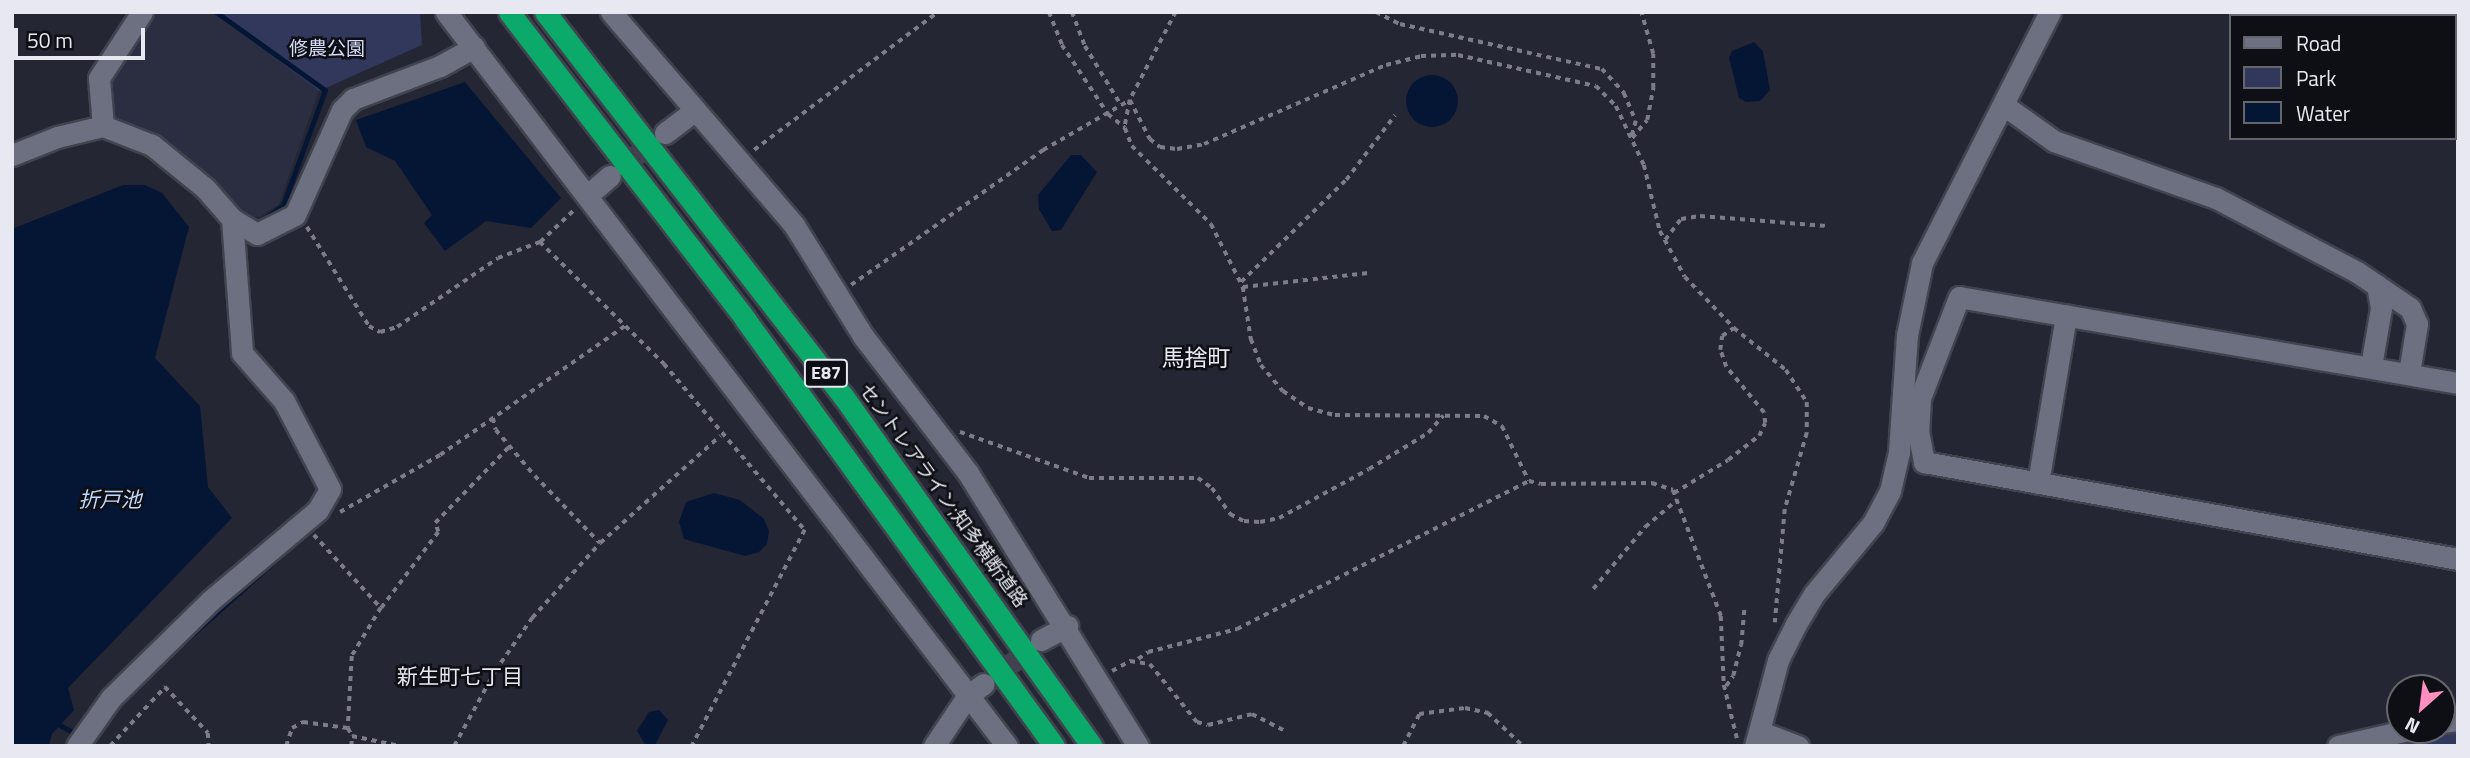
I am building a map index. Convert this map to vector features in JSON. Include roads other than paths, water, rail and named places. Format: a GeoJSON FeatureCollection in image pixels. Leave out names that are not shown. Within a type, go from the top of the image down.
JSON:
{"type":"FeatureCollection","features":[{"type":"Feature","properties":{"kind":"highway","name":"E87"},"geometry":{"type":"LineString","coordinates":[[509,12],[745,319],[1054,746]]}},
{"type":"Feature","properties":{"kind":"highway","name":"セントレアライン;知多横断道路"},"geometry":{"type":"LineString","coordinates":[[545,12],[843,396],[1092,746]]}},
{"type":"Feature","properties":{"kind":"street"},"geometry":{"type":"LineString","coordinates":[[103,126],[99,78],[142,12]]}},
{"type":"Feature","properties":{"kind":"street"},"geometry":{"type":"LineString","coordinates":[[446,12],[976,689],[1007,746]]}},
{"type":"Feature","properties":{"kind":"street"},"geometry":{"type":"LineString","coordinates":[[611,12],[741,159],[794,225],[836,296],[941,438],[1067,626],[1138,746]]}},
{"type":"Feature","properties":{"kind":"street"},"geometry":{"type":"LineString","coordinates":[[1798,746],[1754,740],[1773,677],[1796,624],[1814,594],[1873,523],[1890,491],[1899,452],[1907,335],[1922,263],[1964,174],[2005,106],[2050,12]]}},
{"type":"Feature","properties":{"kind":"street"},"geometry":{"type":"LineString","coordinates":[[12,155],[57,137],[103,126],[152,145],[205,188],[232,219],[257,234],[295,215],[342,110],[353,99],[440,66],[474,47]]}},
{"type":"Feature","properties":{"kind":"street"},"geometry":{"type":"LineString","coordinates":[[2005,106],[2054,141],[2216,198],[2332,257],[2377,285],[2410,308],[2417,324],[2409,373]]}},
{"type":"Feature","properties":{"kind":"street"},"geometry":{"type":"LineString","coordinates":[[665,133],[695,110]]}},
{"type":"Feature","properties":{"kind":"street"},"geometry":{"type":"LineString","coordinates":[[588,195],[610,176]]}},
{"type":"Feature","properties":{"kind":"street"},"geometry":{"type":"LineString","coordinates":[[77,746],[111,698],[210,601],[330,496],[327,480],[284,401],[239,346],[232,219]]}},
{"type":"Feature","properties":{"kind":"street"},"geometry":{"type":"LineString","coordinates":[[2371,366],[2381,308],[2377,285]]}},
{"type":"Feature","properties":{"kind":"street"},"geometry":{"type":"LineString","coordinates":[[2458,383],[1959,297],[1920,398],[1918,431],[1924,462],[2458,559]]}},
{"type":"Feature","properties":{"kind":"street"},"geometry":{"type":"LineString","coordinates":[[2038,484],[2066,315]]}},
{"type":"Feature","properties":{"kind":"street"},"geometry":{"type":"LineString","coordinates":[[1041,640],[1067,626]]}},
{"type":"Feature","properties":{"kind":"street"},"geometry":{"type":"LineString","coordinates":[[933,746],[976,689]]}},
{"type":"Feature","properties":{"kind":"street"},"geometry":{"type":"LineString","coordinates":[[2338,746],[2386,735]]}},
{"type":"Feature","properties":{"kind":"water"},"geometry":{"type":"Polygon","coordinates":[[[1754,42],[1763,51],[1770,90],[1760,101],[1746,102],[1739,98],[1729,58],[1732,51],[1754,42]]]}},
{"type":"Feature","properties":{"kind":"water"},"geometry":{"type":"Polygon","coordinates":[[[1432,75],[1442,77],[1450,83],[1456,91],[1456,111],[1450,119],[1442,125],[1432,127],[1422,125],[1414,119],[1408,111],[1406,101],[1408,91],[1414,83],[1422,77],[1432,75]]]}},
{"type":"Feature","properties":{"kind":"water"},"geometry":{"type":"Polygon","coordinates":[[[465,82],[561,198],[531,228],[486,221],[445,251],[424,223],[432,215],[395,161],[366,147],[356,120],[465,82]]]}},
{"type":"Feature","properties":{"kind":"water"},"geometry":{"type":"Polygon","coordinates":[[[1071,155],[1081,155],[1097,172],[1061,230],[1052,231],[1039,209],[1038,195],[1071,155]]]}},
{"type":"Feature","properties":{"kind":"water","name":"折戸池"},"geometry":{"type":"Polygon","coordinates":[[[123,185],[145,185],[162,193],[189,227],[155,358],[200,406],[208,487],[232,518],[68,688],[74,710],[52,734],[49,746],[12,746],[12,229],[123,185]]]}},
{"type":"Feature","properties":{"kind":"water"},"geometry":{"type":"Polygon","coordinates":[[[714,493],[740,500],[764,519],[769,531],[767,544],[759,552],[745,556],[684,539],[679,522],[686,502],[714,493]]]}},
{"type":"Feature","properties":{"kind":"water"},"geometry":{"type":"Polygon","coordinates":[[[659,710],[668,720],[655,745],[646,746],[637,731],[649,712],[659,710]]]}},
{"type":"Feature","properties":{"kind":"waterway"},"geometry":{"type":"LineString","coordinates":[[216,12],[325,90],[283,205],[262,220]]}},
{"type":"Feature","properties":{"kind":"waterway"},"geometry":{"type":"LineString","coordinates":[[167,657],[290,547]]}},
{"type":"Feature","properties":{"kind":"waterway"},"geometry":{"type":"LineString","coordinates":[[56,723],[74,733]]}},
{"type":"Feature","properties":{"kind":"tunnel"},"geometry":{"type":"LineString","coordinates":[[612,174],[664,134]]}},
{"type":"Feature","properties":{"kind":"tunnel"},"geometry":{"type":"LineString","coordinates":[[986,683],[1038,643]]}},
{"type":"Feature","properties":{"kind":"district","name":"馬捨町"},"geometry":{"type":"Point","coordinates":[1196,358]}},
{"type":"Feature","properties":{"kind":"district","name":"新生町七丁目"},"geometry":{"type":"Point","coordinates":[460,676]}},
{"type":"Feature","properties":{"kind":"park label","name":"修農公園"},"geometry":{"type":"Point","coordinates":[327,48]}}]}
